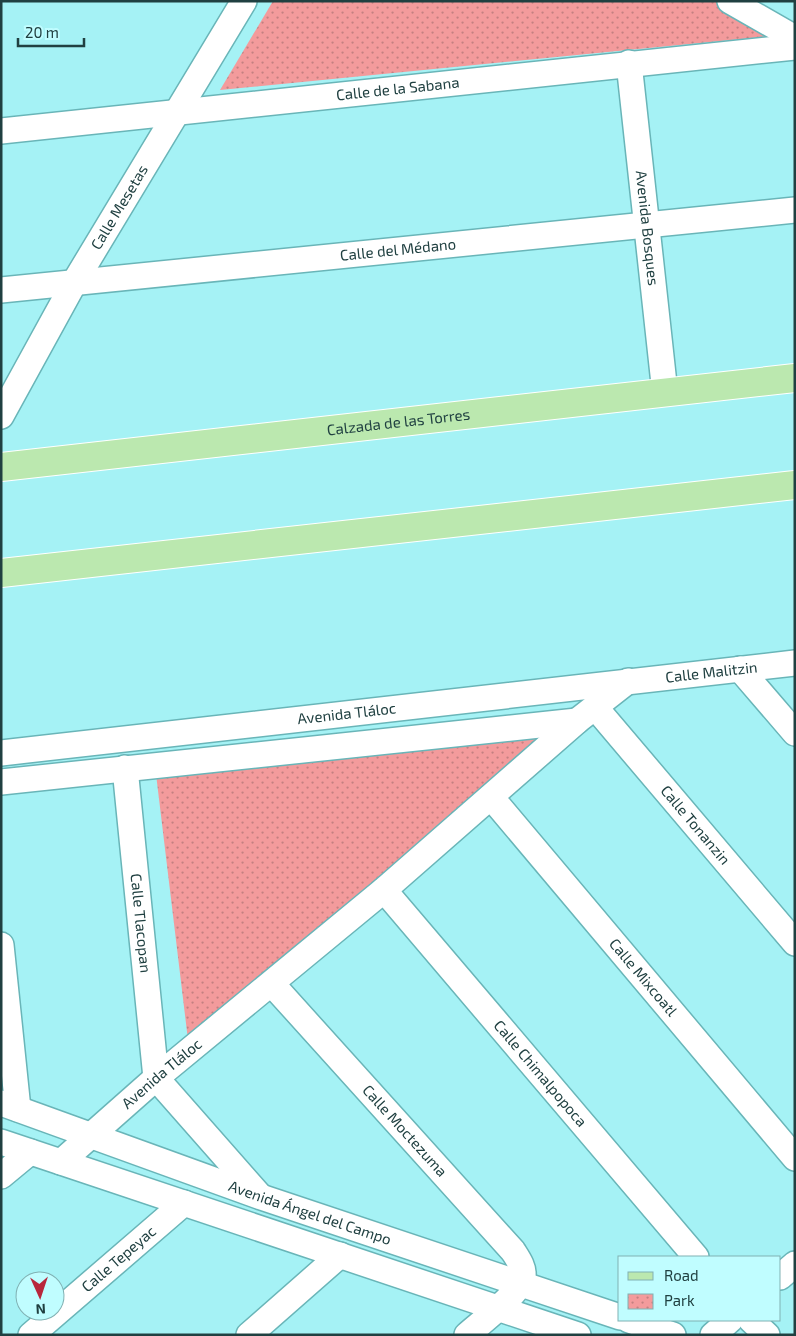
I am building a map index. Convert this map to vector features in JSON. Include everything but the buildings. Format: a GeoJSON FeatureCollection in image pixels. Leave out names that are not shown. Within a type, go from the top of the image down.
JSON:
{"type":"FeatureCollection","features":[{"type":"Feature","properties":{"kind":"main road","name":"Calzada de las Torres"},"geometry":{"type":"LineString","coordinates":[[1,467],[795,378]]}},
{"type":"Feature","properties":{"kind":"main road"},"geometry":{"type":"LineString","coordinates":[[1,573],[795,485]]}},
{"type":"Feature","properties":{"kind":"street","name":"Calle Mesetas"},"geometry":{"type":"LineString","coordinates":[[1,416],[74,283],[244,1]]}},
{"type":"Feature","properties":{"kind":"street"},"geometry":{"type":"LineString","coordinates":[[730,1],[795,38]]}},
{"type":"Feature","properties":{"kind":"street","name":"Calle de la Sabana"},"geometry":{"type":"LineString","coordinates":[[1,131],[629,63],[795,47]]}},
{"type":"Feature","properties":{"kind":"street","name":"Avenida Bosques"},"geometry":{"type":"LineString","coordinates":[[629,63],[665,393]]}},
{"type":"Feature","properties":{"kind":"street","name":"Calle del Médano"},"geometry":{"type":"LineString","coordinates":[[1,290],[795,210]]}},
{"type":"Feature","properties":{"kind":"street","name":"Calle Malitzin"},"geometry":{"type":"LineString","coordinates":[[628,681],[795,663]]}},
{"type":"Feature","properties":{"kind":"street"},"geometry":{"type":"LineString","coordinates":[[740,669],[795,733]]}},
{"type":"Feature","properties":{"kind":"street","name":"Avenida Tláloc"},"geometry":{"type":"LineString","coordinates":[[61,1162],[156,1078],[384,890],[586,714],[628,681]]}},
{"type":"Feature","properties":{"kind":"street","name":"Avenida Tláloc"},"geometry":{"type":"LineString","coordinates":[[1,753],[628,681]]}},
{"type":"Feature","properties":{"kind":"street","name":"Avenida Tláloc"},"geometry":{"type":"LineString","coordinates":[[1,782],[586,714]]}},
{"type":"Feature","properties":{"kind":"street","name":"Calle Tonanzin"},"geometry":{"type":"LineString","coordinates":[[586,714],[795,943]]}},
{"type":"Feature","properties":{"kind":"street","name":"Calle Tlacopan"},"geometry":{"type":"LineString","coordinates":[[125,768],[156,1078]]}},
{"type":"Feature","properties":{"kind":"street","name":"Calle Mixcoatl"},"geometry":{"type":"LineString","coordinates":[[491,797],[795,1158]]}},
{"type":"Feature","properties":{"kind":"street","name":"Calle Chimalpopoca"},"geometry":{"type":"LineString","coordinates":[[384,890],[695,1256]]}},
{"type":"Feature","properties":{"kind":"street"},"geometry":{"type":"LineString","coordinates":[[1,945],[10,1106]]}},
{"type":"Feature","properties":{"kind":"street","name":"Calle Moctezuma"},"geometry":{"type":"LineString","coordinates":[[272,984],[513,1252],[522,1267],[521,1284]]}},
{"type":"Feature","properties":{"kind":"street"},"geometry":{"type":"LineString","coordinates":[[156,1078],[261,1197]]}},
{"type":"Feature","properties":{"kind":"street","name":"Avenida Ángel del Campo"},"geometry":{"type":"LineString","coordinates":[[10,1106],[91,1137],[261,1197],[618,1316]]}},
{"type":"Feature","properties":{"kind":"street","name":"Avenida Ángel del Campo"},"geometry":{"type":"LineString","coordinates":[[1,1142],[578,1335]]}},
{"type":"Feature","properties":{"kind":"street"},"geometry":{"type":"LineString","coordinates":[[1,1176],[30,1152]]}},
{"type":"Feature","properties":{"kind":"street","name":"Calle Tepeyac"},"geometry":{"type":"LineString","coordinates":[[31,1335],[184,1203]]}},
{"type":"Feature","properties":{"kind":"street"},"geometry":{"type":"LineString","coordinates":[[249,1335],[340,1255]]}},
{"type":"Feature","properties":{"kind":"street"},"geometry":{"type":"LineString","coordinates":[[781,1276],[795,1264]]}},
{"type":"Feature","properties":{"kind":"street"},"geometry":{"type":"LineString","coordinates":[[467,1335],[498,1308],[521,1284]]}},
{"type":"Feature","properties":{"kind":"street"},"geometry":{"type":"LineString","coordinates":[[632,1321],[673,1335]]}},
{"type":"Feature","properties":{"kind":"street"},"geometry":{"type":"LineString","coordinates":[[713,1335],[729,1321]]}},
{"type":"Feature","properties":{"kind":"street"},"geometry":{"type":"LineString","coordinates":[[752,1321],[767,1335]]}},
{"type":"Feature","properties":{"kind":"green space"},"geometry":{"type":"Polygon","coordinates":[[[273,1],[721,1],[782,35],[220,90],[273,1]]]}},
{"type":"Feature","properties":{"kind":"green space"},"geometry":{"type":"Polygon","coordinates":[[[551,731],[188,1040],[156,774],[551,731]]]}}]}
